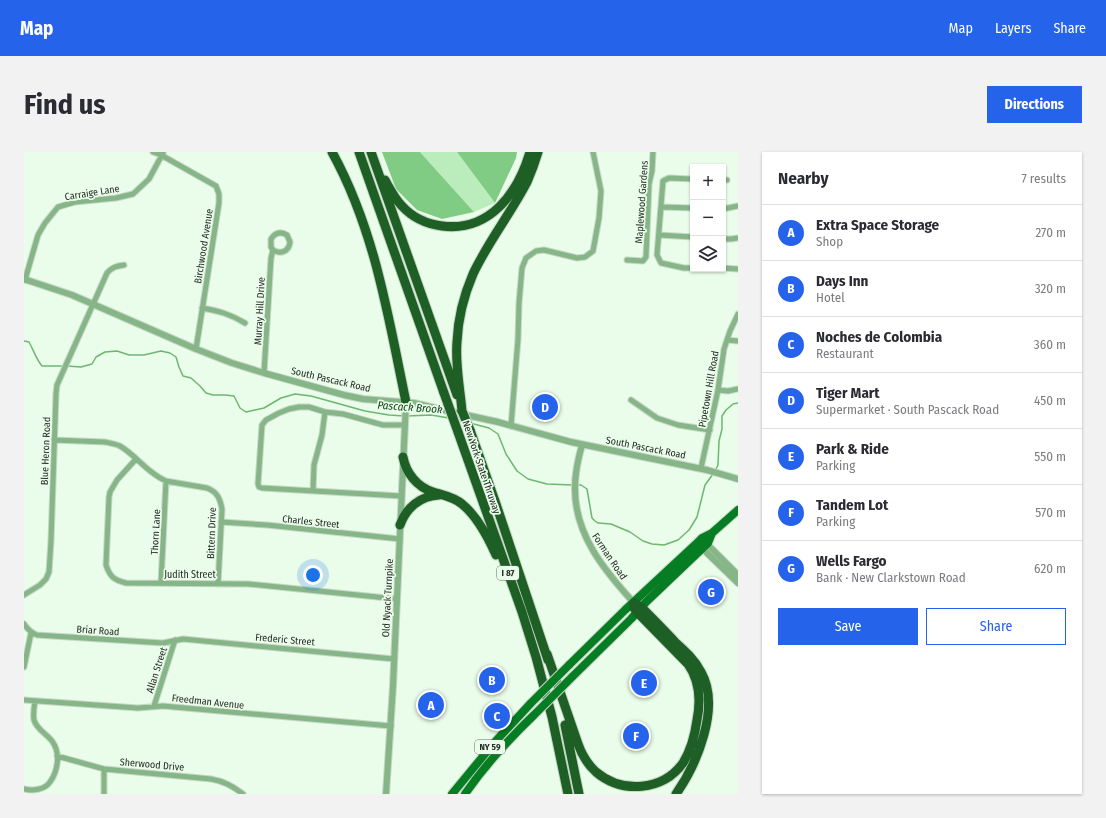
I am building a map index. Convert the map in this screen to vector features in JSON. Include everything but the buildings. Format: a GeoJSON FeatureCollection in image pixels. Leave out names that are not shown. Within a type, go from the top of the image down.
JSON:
{"type":"FeatureCollection","features":[{"type":"Feature","properties":{"kind":"highway"},"geometry":{"type":"LineString","coordinates":[[332,152],[354,199],[369,240],[380,283],[406,407]]}},
{"type":"Feature","properties":{"kind":"highway"},"geometry":{"type":"LineString","coordinates":[[352,152],[379,207]]}},
{"type":"Feature","properties":{"kind":"highway","name":"New York State Thruway"},"geometry":{"type":"LineString","coordinates":[[359,152],[536,657],[559,747],[567,794]]}},
{"type":"Feature","properties":{"kind":"highway"},"geometry":{"type":"LineString","coordinates":[[372,156],[394,196],[407,211],[432,224],[456,226],[468,225],[481,220],[492,214],[501,205],[517,184],[530,152]]}},
{"type":"Feature","properties":{"kind":"highway"},"geometry":{"type":"LineString","coordinates":[[457,388],[457,342],[465,296],[480,260],[527,182],[538,152]]}},
{"type":"Feature","properties":{"kind":"highway","name":"New York State Thruway"},"geometry":{"type":"LineString","coordinates":[[372,156],[457,388],[462,412],[470,430],[496,504],[547,654],[565,722],[579,794]]}},
{"type":"Feature","properties":{"kind":"highway"},"geometry":{"type":"LineString","coordinates":[[403,456],[408,471],[418,484],[428,490],[460,502],[468,509],[494,550],[526,627]]}},
{"type":"Feature","properties":{"kind":"highway"},"geometry":{"type":"LineString","coordinates":[[400,525],[406,512],[420,500],[435,496],[451,498]]}},
{"type":"Feature","properties":{"kind":"highway"},"geometry":{"type":"LineString","coordinates":[[547,654],[576,740],[589,765],[606,779],[621,785],[642,787],[659,782],[671,775],[676,770],[688,753],[699,710],[699,692],[696,678],[688,664],[637,607]]}},
{"type":"Feature","properties":{"kind":"highway"},"geometry":{"type":"LineString","coordinates":[[637,607],[694,661],[702,674],[708,692],[709,703],[707,718],[700,749],[689,774],[676,794]]}},
{"type":"Feature","properties":{"kind":"main road","name":"NY 59"},"geometry":{"type":"LineString","coordinates":[[452,794],[494,743],[531,703],[570,665],[637,607],[703,544],[712,533],[738,510]]}},
{"type":"Feature","properties":{"kind":"main road","name":"NY 59"},"geometry":{"type":"LineString","coordinates":[[465,794],[498,751],[572,677],[637,607]]}},
{"type":"Feature","properties":{"kind":"street","name":"Birchwood Avenue"},"geometry":{"type":"LineString","coordinates":[[152,152],[162,153],[216,186],[219,194],[219,203],[196,349]]}},
{"type":"Feature","properties":{"kind":"street"},"geometry":{"type":"LineString","coordinates":[[511,426],[522,268],[526,258],[536,252],[544,250],[577,258],[585,257],[592,250],[599,218],[601,191],[593,152]]}},
{"type":"Feature","properties":{"kind":"street","name":"Maplewood Gardens"},"geometry":{"type":"LineString","coordinates":[[627,260],[643,261],[646,257],[649,184],[652,171],[653,152]]}},
{"type":"Feature","properties":{"kind":"street","name":"Carraige Lane"},"geometry":{"type":"LineString","coordinates":[[24,280],[38,235],[45,223],[58,207],[75,202],[116,198],[133,194],[149,179],[162,153]]}},
{"type":"Feature","properties":{"kind":"street"},"geometry":{"type":"LineString","coordinates":[[690,179],[669,178],[662,183],[657,255],[661,263],[690,268]]}},
{"type":"Feature","properties":{"kind":"street"},"geometry":{"type":"LineString","coordinates":[[726,208],[738,206]]}},
{"type":"Feature","properties":{"kind":"street"},"geometry":{"type":"LineString","coordinates":[[661,207],[690,208]]}},
{"type":"Feature","properties":{"kind":"street"},"geometry":{"type":"LineString","coordinates":[[659,235],[690,237]]}},
{"type":"Feature","properties":{"kind":"street"},"geometry":{"type":"LineString","coordinates":[[726,239],[738,238]]}},
{"type":"Feature","properties":{"kind":"street","name":"Murray Hill Drive"},"geometry":{"type":"LineString","coordinates":[[264,373],[271,258],[274,250]]}},
{"type":"Feature","properties":{"kind":"street","name":"Blue Heron Road"},"geometry":{"type":"LineString","coordinates":[[24,595],[40,585],[46,579],[49,572],[56,394],[58,385],[92,304],[107,273],[111,268],[124,265]]}},
{"type":"Feature","properties":{"kind":"street"},"geometry":{"type":"LineString","coordinates":[[726,268],[738,269]]}},
{"type":"Feature","properties":{"kind":"street","name":"South Pascack Road"},"geometry":{"type":"LineString","coordinates":[[24,280],[49,287],[196,349],[232,363],[264,373],[344,395],[406,407],[461,414],[582,445],[701,468],[738,479]]}},
{"type":"Feature","properties":{"kind":"street"},"geometry":{"type":"LineString","coordinates":[[202,308],[223,312],[234,316],[245,323]]}},
{"type":"Feature","properties":{"kind":"street","name":"Pipetown Hill Road"},"geometry":{"type":"LineString","coordinates":[[701,468],[718,390],[724,349],[730,330],[738,314]]}},
{"type":"Feature","properties":{"kind":"street"},"geometry":{"type":"LineString","coordinates":[[727,340],[738,341]]}},
{"type":"Feature","properties":{"kind":"street"},"geometry":{"type":"LineString","coordinates":[[718,390],[738,389]]}},
{"type":"Feature","properties":{"kind":"street"},"geometry":{"type":"LineString","coordinates":[[631,400],[657,418],[678,425],[710,430]]}},
{"type":"Feature","properties":{"kind":"street"},"geometry":{"type":"LineString","coordinates":[[401,496],[259,487],[261,428],[266,420],[289,409],[299,407],[309,407],[325,412],[343,414],[383,425],[405,423]]}},
{"type":"Feature","properties":{"kind":"street","name":"Old Nyack Turnpike"},"geometry":{"type":"LineString","coordinates":[[386,794],[406,407]]}},
{"type":"Feature","properties":{"kind":"street"},"geometry":{"type":"LineString","coordinates":[[313,491],[314,465],[322,435],[325,412]]}},
{"type":"Feature","properties":{"kind":"street","name":"Bittern Drive"},"geometry":{"type":"LineString","coordinates":[[54,440],[113,443],[120,446],[154,475],[166,481],[207,488],[213,491],[217,495],[222,509],[218,584]]}},
{"type":"Feature","properties":{"kind":"street","name":"Forman Road"},"geometry":{"type":"LineString","coordinates":[[582,445],[575,482],[578,519],[589,544],[608,574],[637,607]]}},
{"type":"Feature","properties":{"kind":"street","name":"Judith Street"},"geometry":{"type":"LineString","coordinates":[[136,459],[117,480],[110,492],[109,497],[106,565],[108,572],[113,578],[126,583],[248,584],[397,599]]}},
{"type":"Feature","properties":{"kind":"street","name":"Thorn Lane"},"geometry":{"type":"LineString","coordinates":[[161,583],[166,481]]}},
{"type":"Feature","properties":{"kind":"street","name":"Charles Street"},"geometry":{"type":"LineString","coordinates":[[221,522],[400,538]]}},
{"type":"Feature","properties":{"kind":"street"},"geometry":{"type":"LineString","coordinates":[[703,544],[738,575]]}},
{"type":"Feature","properties":{"kind":"street"},"geometry":{"type":"LineString","coordinates":[[703,544],[738,583]]}},
{"type":"Feature","properties":{"kind":"street"},"geometry":{"type":"LineString","coordinates":[[24,624],[31,633],[24,667]]}},
{"type":"Feature","properties":{"kind":"street","name":"Briar Road"},"geometry":{"type":"LineString","coordinates":[[31,633],[37,635],[163,643],[175,640]]}},
{"type":"Feature","properties":{"kind":"street","name":"Frederic Street"},"geometry":{"type":"LineString","coordinates":[[175,640],[183,638],[394,659]]}},
{"type":"Feature","properties":{"kind":"street","name":"Allan Street"},"geometry":{"type":"LineString","coordinates":[[154,706],[175,640]]}},
{"type":"Feature","properties":{"kind":"street","name":"Freedman Avenue"},"geometry":{"type":"LineString","coordinates":[[24,700],[138,708],[163,706],[390,726]]}},
{"type":"Feature","properties":{"kind":"street"},"geometry":{"type":"LineString","coordinates":[[24,789],[38,789],[48,785],[54,776],[57,766],[56,748],[52,741],[39,730],[34,720],[35,701]]}},
{"type":"Feature","properties":{"kind":"street","name":"Sherwood Drive"},"geometry":{"type":"LineString","coordinates":[[57,756],[104,769],[221,781],[243,794]]}},
{"type":"Feature","properties":{"kind":"street"},"geometry":{"type":"LineString","coordinates":[[104,769],[104,794]]}},
{"type":"Feature","properties":{"kind":"green space"},"geometry":{"type":"Polygon","coordinates":[[[382,152],[420,152],[474,212],[442,219],[417,210],[396,189],[382,152]]]}},
{"type":"Feature","properties":{"kind":"green space"},"geometry":{"type":"Polygon","coordinates":[[[420,152],[457,152],[495,203],[474,212],[420,152]]]}},
{"type":"Feature","properties":{"kind":"green space"},"geometry":{"type":"Polygon","coordinates":[[[457,152],[517,152],[516,158],[495,203],[457,152]]]}},
{"type":"Feature","properties":{"kind":"waterway","name":"Pascack Brook"},"geometry":{"type":"LineString","coordinates":[[24,341],[29,342],[42,366],[63,366]]}},
{"type":"Feature","properties":{"kind":"waterway","name":"Pascack Brook"},"geometry":{"type":"LineString","coordinates":[[67,366],[81,367],[92,364],[96,357],[105,352],[117,351],[129,355],[144,355],[161,351],[170,353],[176,357],[183,376],[191,378],[206,393],[213,395],[234,396],[240,408],[246,412],[264,408],[281,398],[295,394],[311,396],[365,411],[404,416]]}},
{"type":"Feature","properties":{"kind":"waterway","name":"Pascack Brook"},"geometry":{"type":"LineString","coordinates":[[715,471],[718,465],[722,416],[733,404],[738,403]]}},
{"type":"Feature","properties":{"kind":"waterway","name":"Pascack Brook"},"geometry":{"type":"LineString","coordinates":[[407,416],[431,415],[449,418]]}},
{"type":"Feature","properties":{"kind":"waterway","name":"Pascack Brook"},"geometry":{"type":"LineString","coordinates":[[470,423],[489,428],[498,434],[506,454],[517,471],[528,479],[547,484],[573,485]]}},
{"type":"Feature","properties":{"kind":"waterway","name":"Pascack Brook"},"geometry":{"type":"LineString","coordinates":[[577,485],[581,485],[587,489],[592,518],[595,521],[598,523],[611,524],[630,532],[643,541],[652,544],[664,545],[678,540],[689,530],[697,517],[705,485],[713,474]]}},
{"type":"Feature","properties":{"kind":"place","name":"Tiger Mart"},"geometry":{"type":"Point","coordinates":[545,407]}},
{"type":"Feature","properties":{"kind":"place","name":"Wells Fargo"},"geometry":{"type":"Point","coordinates":[711,592]}},
{"type":"Feature","properties":{"kind":"place","name":"Days Inn"},"geometry":{"type":"Point","coordinates":[492,680]}},
{"type":"Feature","properties":{"kind":"place","name":"Park & Ride"},"geometry":{"type":"Point","coordinates":[644,683]}},
{"type":"Feature","properties":{"kind":"place","name":"Extra Space Storage"},"geometry":{"type":"Point","coordinates":[431,705]}},
{"type":"Feature","properties":{"kind":"place","name":"Noches de Colombia"},"geometry":{"type":"Point","coordinates":[497,716]}},
{"type":"Feature","properties":{"kind":"place","name":"Tandem Lot"},"geometry":{"type":"Point","coordinates":[636,736]}}]}
